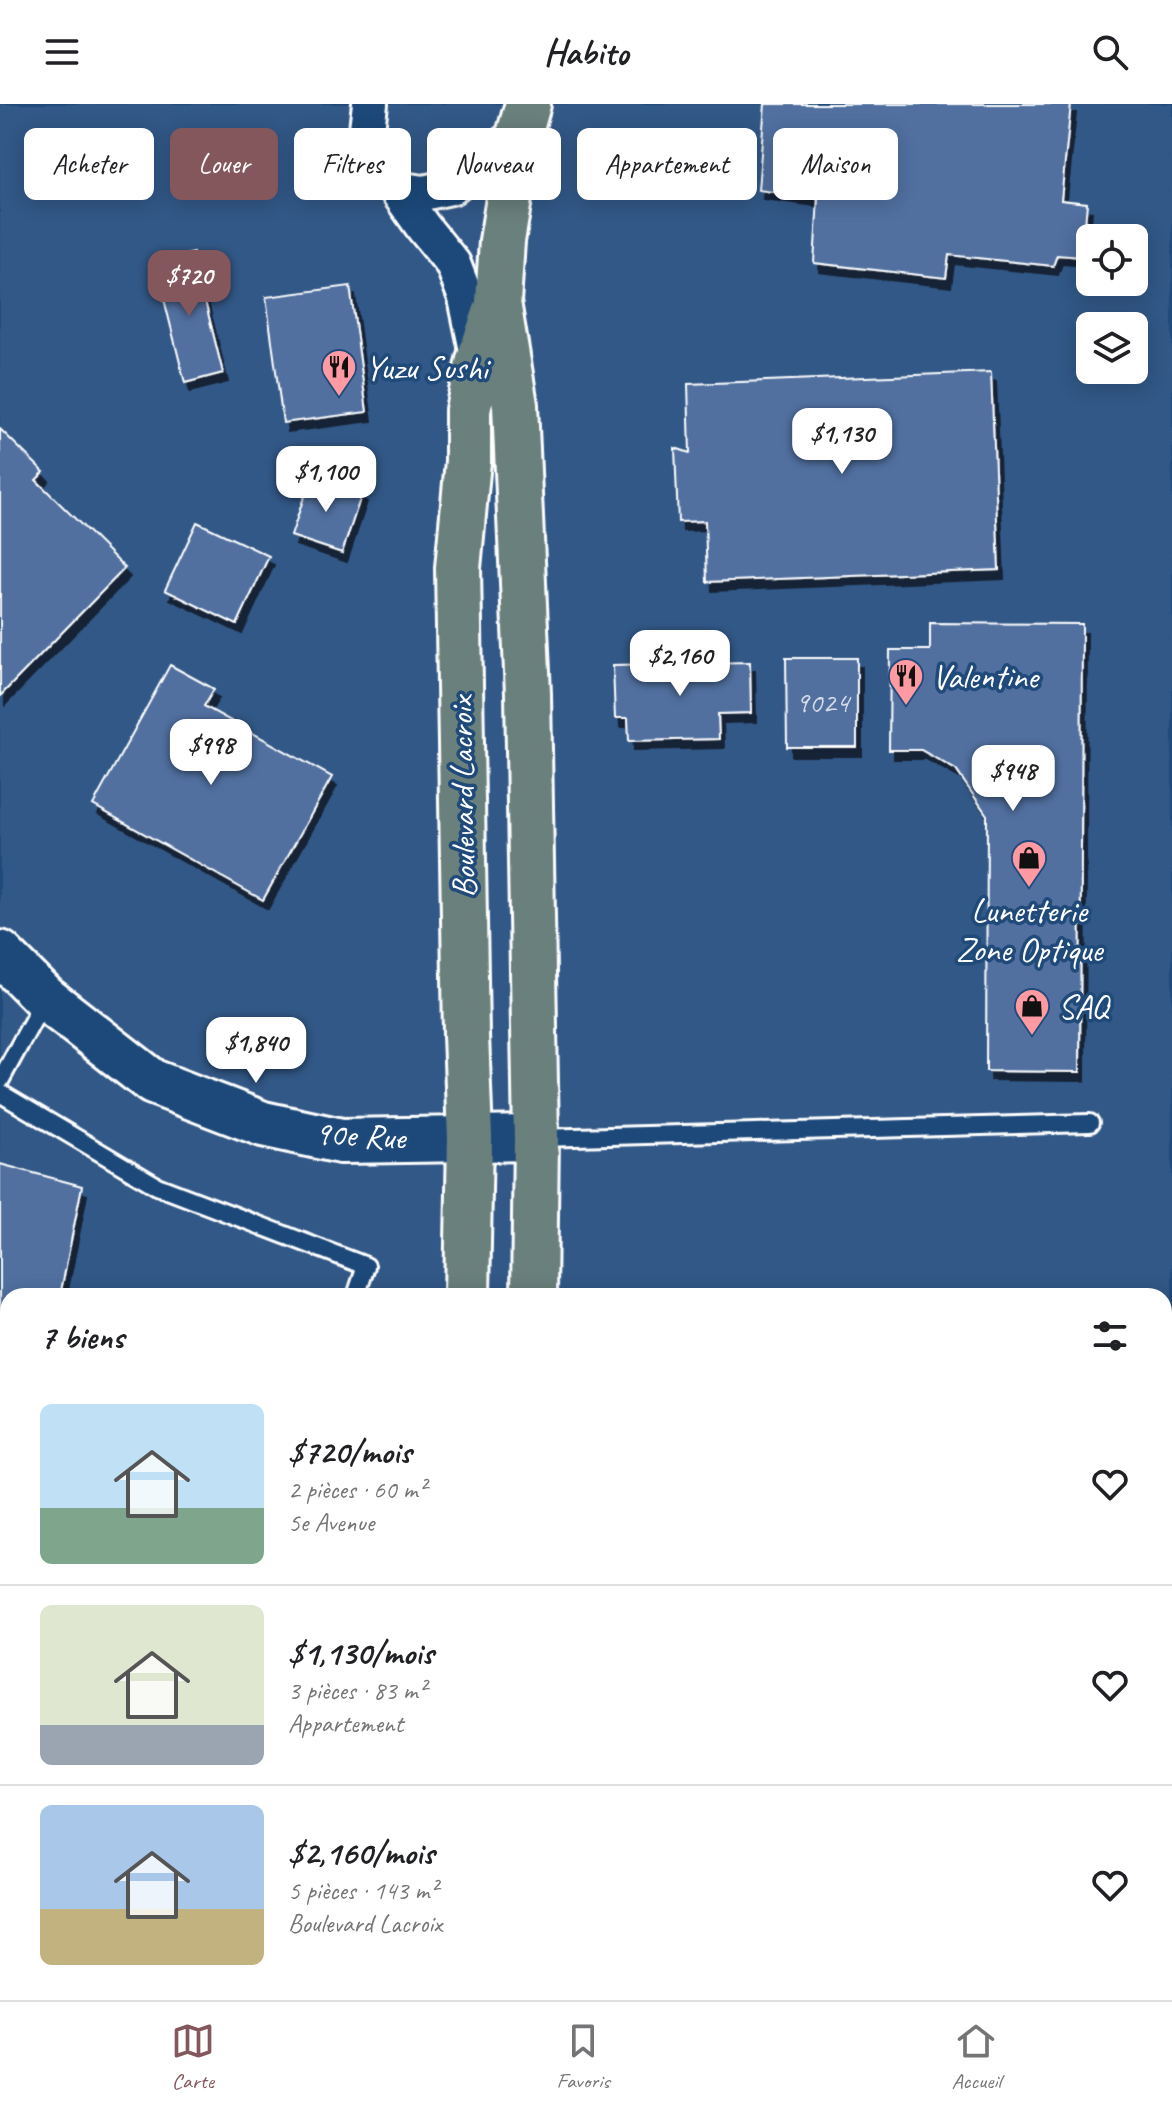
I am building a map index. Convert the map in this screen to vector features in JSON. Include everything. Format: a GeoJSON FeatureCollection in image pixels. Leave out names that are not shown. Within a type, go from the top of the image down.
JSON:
{"type":"FeatureCollection","features":[{"type":"Feature","properties":{"kind":"main road","name":"Boulevard Lacroix"},"geometry":{"type":"LineString","coordinates":[[524,118],[502,241],[498,302],[515,405],[529,709],[536,1138],[534,1288]]}},
{"type":"Feature","properties":{"kind":"main road","name":"Boulevard Lacroix"},"geometry":{"type":"LineString","coordinates":[[467,1288],[470,1138],[458,568],[468,461],[468,410],[479,360],[498,302]]}},
{"type":"Feature","properties":{"kind":"street"},"geometry":{"type":"LineString","coordinates":[[367,128],[370,104]]}},
{"type":"Feature","properties":{"kind":"street"},"geometry":{"type":"LineString","coordinates":[[411,191],[423,193],[451,187],[524,118]]}},
{"type":"Feature","properties":{"kind":"street"},"geometry":{"type":"LineString","coordinates":[[404,200],[453,264],[466,298],[479,360]]}},
{"type":"Feature","properties":{"kind":"street","name":"90e Rue"},"geometry":{"type":"LineString","coordinates":[[0,953],[45,998],[153,1082],[263,1124],[341,1141],[536,1138]]}},
{"type":"Feature","properties":{"kind":"lane"},"geometry":{"type":"LineString","coordinates":[[0,1081],[45,998]]}},
{"type":"Feature","properties":{"kind":"lane"},"geometry":{"type":"LineString","coordinates":[[0,1093],[157,1186],[366,1266],[359,1288]]}},
{"type":"Feature","properties":{"kind":"lane"},"geometry":{"type":"LineString","coordinates":[[536,1138],[1090,1123]]}},
{"type":"Feature","properties":{"kind":"shaded area"},"geometry":{"type":"Polygon","coordinates":[[[0,104],[1172,104],[1172,1288],[0,1288],[0,104]]]}},
{"type":"Feature","properties":{"kind":"building"},"geometry":{"type":"Polygon","coordinates":[[[765,104],[1071,104],[1061,200],[1087,203],[1085,224],[1076,224],[1076,257],[1057,255],[1053,266],[949,255],[946,278],[814,263],[818,200],[898,200],[898,128],[773,128],[773,192],[758,190],[765,104]]]}},
{"type":"Feature","properties":{"kind":"building"},"geometry":{"type":"Polygon","coordinates":[[[193,253],[223,373],[185,383],[155,263],[193,253]]]}},
{"type":"Feature","properties":{"kind":"building"},"geometry":{"type":"Polygon","coordinates":[[[350,286],[367,412],[283,423],[266,297],[350,286]]]}},
{"type":"Feature","properties":{"kind":"building"},"geometry":{"type":"Polygon","coordinates":[[[991,372],[999,570],[707,582],[705,521],[678,522],[675,448],[690,453],[688,384],[991,372]]]}},
{"type":"Feature","properties":{"kind":"building"},"geometry":{"type":"Polygon","coordinates":[[[0,429],[44,472],[36,480],[125,568],[0,696],[0,429]]]}},
{"type":"Feature","properties":{"kind":"building"},"geometry":{"type":"Polygon","coordinates":[[[311,476],[362,493],[342,553],[291,536],[311,476]]]}},
{"type":"Feature","properties":{"kind":"building"},"geometry":{"type":"Polygon","coordinates":[[[197,522],[269,556],[237,625],[165,590],[197,522]]]}},
{"type":"Feature","properties":{"kind":"building"},"geometry":{"type":"Polygon","coordinates":[[[930,623],[1082,624],[1080,1072],[986,1071],[987,815],[956,770],[921,750],[889,750],[890,650],[930,650],[930,623]]]}},
{"type":"Feature","properties":{"kind":"building"},"geometry":{"type":"Polygon","coordinates":[[[786,658],[857,658],[857,747],[787,747],[786,658]]]}},
{"type":"Feature","properties":{"kind":"building"},"geometry":{"type":"Polygon","coordinates":[[[750,662],[751,713],[718,714],[719,739],[629,741],[628,718],[615,718],[613,665],[750,662]]]}},
{"type":"Feature","properties":{"kind":"building"},"geometry":{"type":"Polygon","coordinates":[[[170,665],[214,689],[204,706],[332,777],[263,900],[93,805],[170,665]]]}},
{"type":"Feature","properties":{"kind":"building"},"geometry":{"type":"Polygon","coordinates":[[[0,1164],[82,1186],[62,1288],[0,1288],[0,1164]]]}},
{"type":"Feature","properties":{"kind":"place","name":"Yuzu Sushi"},"geometry":{"type":"Point","coordinates":[339,398]}},
{"type":"Feature","properties":{"kind":"place","name":"Valentine"},"geometry":{"type":"Point","coordinates":[906,707]}},
{"type":"Feature","properties":{"kind":"place","name":"Lunetterie Zone Optique"},"geometry":{"type":"Point","coordinates":[1029,889]}},
{"type":"Feature","properties":{"kind":"place","name":"SAQ"},"geometry":{"type":"Point","coordinates":[1032,1037]}}]}
